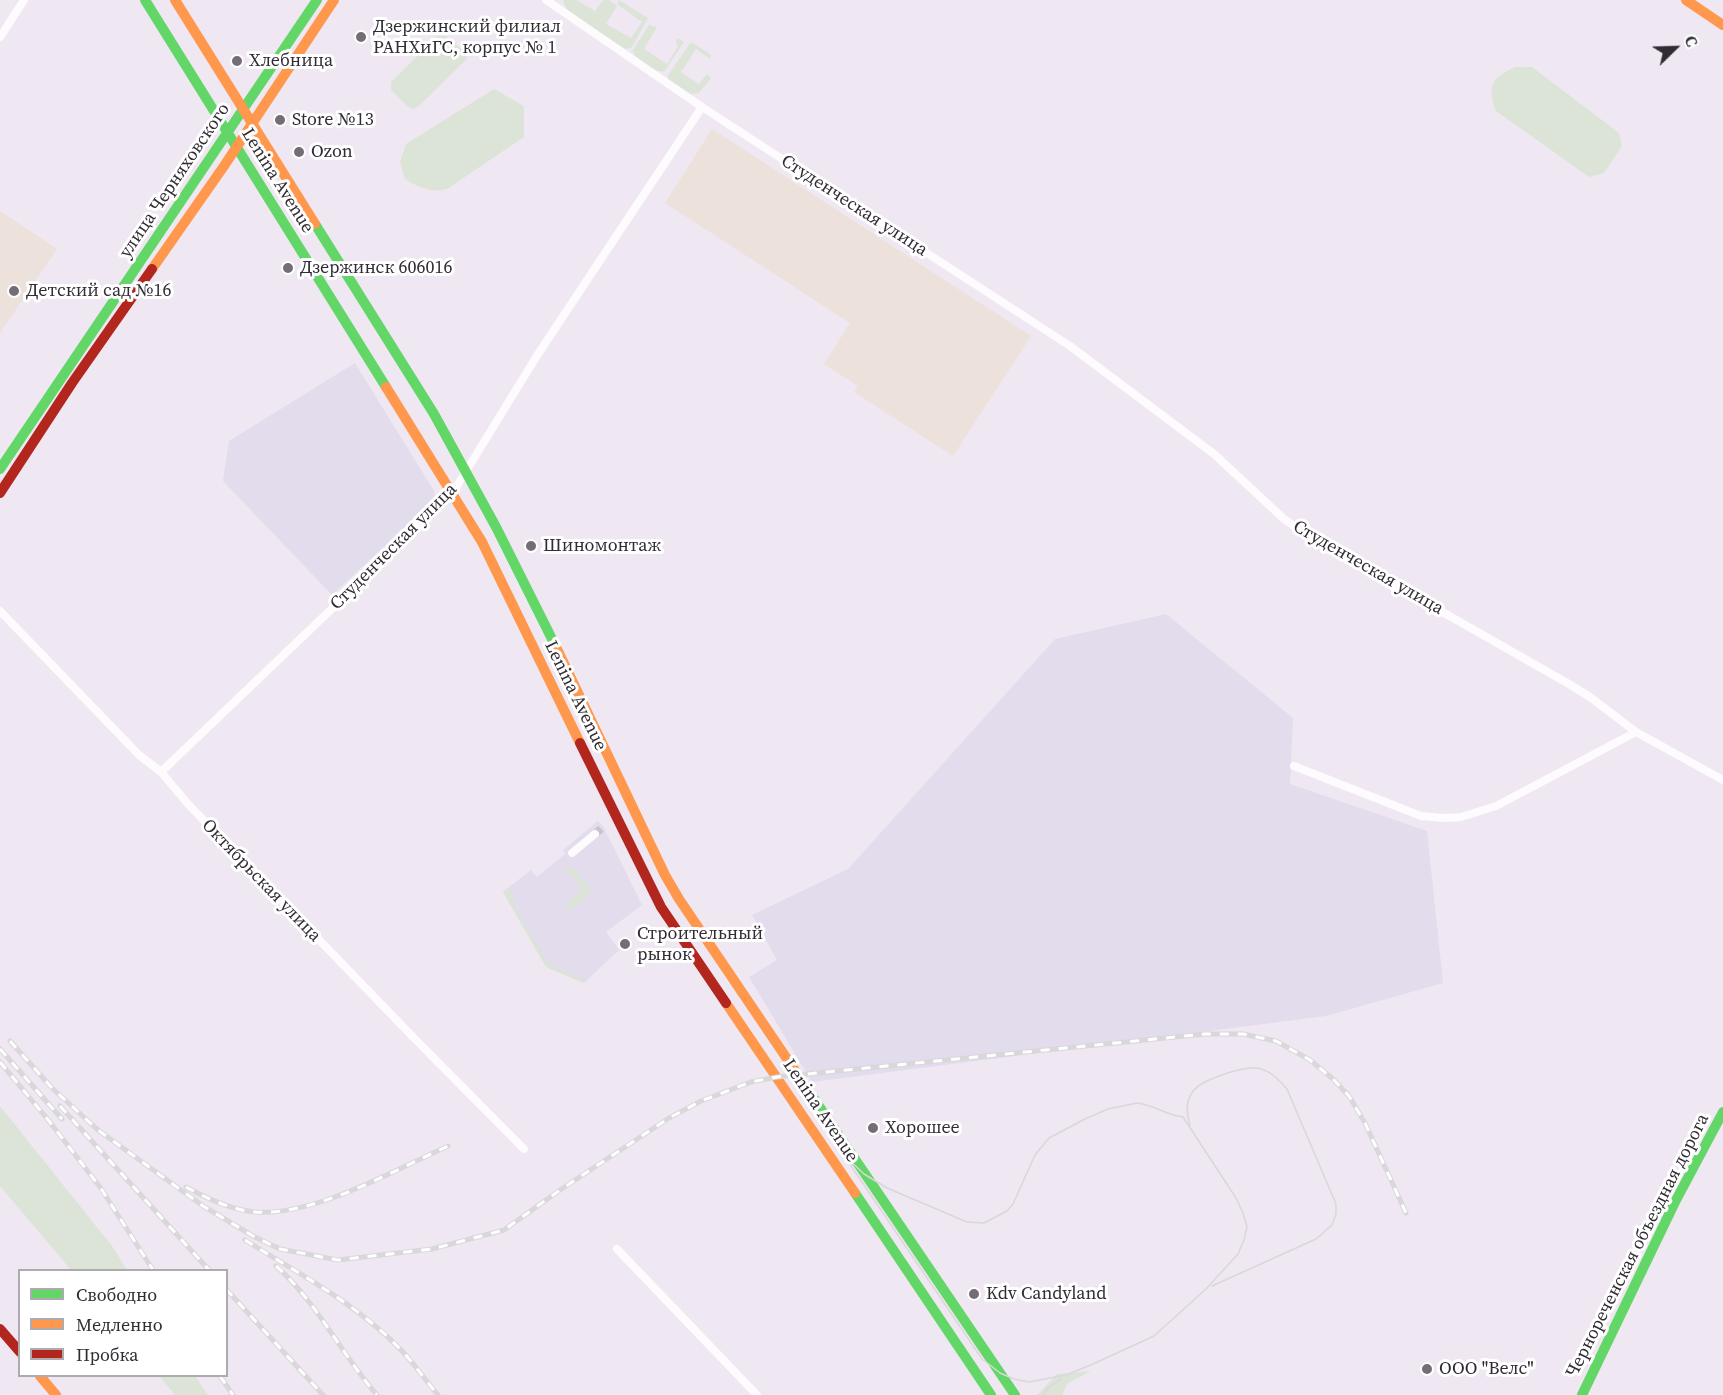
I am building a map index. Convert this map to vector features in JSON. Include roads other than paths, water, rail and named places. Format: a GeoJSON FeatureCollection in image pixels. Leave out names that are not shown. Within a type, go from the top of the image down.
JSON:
{"type":"FeatureCollection","features":[{"type":"Feature","properties":{"kind":"main road","name":"Lenina Avenue"},"geometry":{"type":"LineString","coordinates":[[145,0],[482,542],[660,907],[992,1395]]}},
{"type":"Feature","properties":{"kind":"main road","name":"Lenina Avenue"},"geometry":{"type":"LineString","coordinates":[[175,0],[466,470],[505,544],[679,899],[1015,1395]]}},
{"type":"Feature","properties":{"kind":"main road","name":"улица Черняховского"},"geometry":{"type":"LineString","coordinates":[[0,469],[317,0]]}},
{"type":"Feature","properties":{"kind":"main road"},"geometry":{"type":"LineString","coordinates":[[0,493],[72,383],[237,146],[334,0]]}},
{"type":"Feature","properties":{"kind":"main road"},"geometry":{"type":"LineString","coordinates":[[1686,0],[1723,25]]}},
{"type":"Feature","properties":{"kind":"main road","name":"Чернореченская объездная дорога"},"geometry":{"type":"LineString","coordinates":[[1582,1395],[1675,1202],[1723,1112]]}},
{"type":"Feature","properties":{"kind":"main road"},"geometry":{"type":"LineString","coordinates":[[0,1329],[18,1350]]}},
{"type":"Feature","properties":{"kind":"main road"},"geometry":{"type":"LineString","coordinates":[[41,1377],[56,1395]]}},
{"type":"Feature","properties":{"kind":"street"},"geometry":{"type":"LineString","coordinates":[[0,37],[24,0]]}},
{"type":"Feature","properties":{"kind":"street"},"geometry":{"type":"LineString","coordinates":[[546,0],[702,107]]}},
{"type":"Feature","properties":{"kind":"street","name":"Студенческая улица"},"geometry":{"type":"LineString","coordinates":[[161,772],[452,494],[538,354],[702,107],[1070,346],[1214,454],[1283,518],[1302,532],[1576,688],[1636,732],[1723,780]]}},
{"type":"Feature","properties":{"kind":"street","name":"Октябрьская улица"},"geometry":{"type":"LineString","coordinates":[[0,611],[139,755],[161,772],[188,804],[412,1036],[525,1149]]}},
{"type":"Feature","properties":{"kind":"street"},"geometry":{"type":"LineString","coordinates":[[1294,765],[1421,816],[1444,819],[1461,817],[1496,806],[1636,732]]}},
{"type":"Feature","properties":{"kind":"street"},"geometry":{"type":"LineString","coordinates":[[572,854],[595,834]]}},
{"type":"Feature","properties":{"kind":"street"},"geometry":{"type":"LineString","coordinates":[[617,1249],[757,1395]]}},
{"type":"Feature","properties":{"kind":"tunnel"},"geometry":{"type":"LineString","coordinates":[[595,834],[604,826]]}},
{"type":"Feature","properties":{"kind":"tram line"},"geometry":{"type":"LineString","coordinates":[[1201,1084],[1228,1073],[1250,1068],[1265,1070],[1277,1079],[1287,1089],[1336,1204],[1336,1214],[1332,1225],[1316,1239],[1212,1286]]}},
{"type":"Feature","properties":{"kind":"tram line"},"geometry":{"type":"LineString","coordinates":[[1190,1125],[1187,1111],[1189,1099],[1195,1089],[1207,1081]]}},
{"type":"Feature","properties":{"kind":"tram line"},"geometry":{"type":"LineString","coordinates":[[1137,1103],[1183,1117],[1236,1198],[1243,1213],[1247,1227],[1238,1254],[1206,1289],[1154,1336],[1066,1375],[1029,1382],[1000,1373],[982,1359],[843,1154],[864,1174],[887,1188],[967,1222],[984,1223],[1007,1211],[1013,1204],[1035,1155],[1049,1138],[1108,1109],[1137,1103]]}},
{"type":"Feature","properties":{"kind":"tram line"},"geometry":{"type":"LineString","coordinates":[[1043,1395],[1049,1387],[1061,1379]]}},
{"type":"Feature","properties":{"kind":"railway"},"geometry":{"type":"LineString","coordinates":[[10,1041],[52,1088],[98,1130],[203,1206],[253,1236],[280,1249],[338,1260],[432,1249],[504,1230],[669,1118],[701,1101],[751,1082],[777,1077],[1205,1034],[1243,1034],[1276,1041],[1310,1060],[1333,1079],[1349,1096],[1365,1123],[1406,1213]]}},
{"type":"Feature","properties":{"kind":"railway"},"geometry":{"type":"LineString","coordinates":[[0,1049],[62,1119]]}},
{"type":"Feature","properties":{"kind":"railway"},"geometry":{"type":"LineString","coordinates":[[0,1062],[100,1187],[152,1269]]}},
{"type":"Feature","properties":{"kind":"railway"},"geometry":{"type":"LineString","coordinates":[[60,1106],[208,1269]]}},
{"type":"Feature","properties":{"kind":"railway"},"geometry":{"type":"LineString","coordinates":[[186,1187],[237,1209],[255,1212],[278,1211],[303,1207],[353,1190],[448,1146]]}},
{"type":"Feature","properties":{"kind":"railway"},"geometry":{"type":"LineString","coordinates":[[245,1240],[328,1291],[367,1319],[403,1352],[438,1395]]}},
{"type":"Feature","properties":{"kind":"railway"},"geometry":{"type":"LineString","coordinates":[[276,1266],[304,1296],[377,1395]]}},
{"type":"Feature","properties":{"kind":"railway"},"geometry":{"type":"LineString","coordinates":[[228,1291],[323,1395]]}},
{"type":"Feature","properties":{"kind":"railway"},"geometry":{"type":"LineString","coordinates":[[221,1377],[233,1395]]}},
{"type":"Feature","properties":{"kind":"place","name":"Дзержинский филиал РАНХиГС, корпус № 1"},"geometry":{"type":"Point","coordinates":[361,37]}},
{"type":"Feature","properties":{"kind":"place","name":"Хлебница"},"geometry":{"type":"Point","coordinates":[237,61]}},
{"type":"Feature","properties":{"kind":"place","name":"Store №13"},"geometry":{"type":"Point","coordinates":[280,120]}},
{"type":"Feature","properties":{"kind":"place","name":"Ozon"},"geometry":{"type":"Point","coordinates":[299,152]}},
{"type":"Feature","properties":{"kind":"place","name":"Дзержинск 606016"},"geometry":{"type":"Point","coordinates":[288,268]}},
{"type":"Feature","properties":{"kind":"place","name":"Детский сад №16"},"geometry":{"type":"Point","coordinates":[14,291]}},
{"type":"Feature","properties":{"kind":"place","name":"Шиномонтаж"},"geometry":{"type":"Point","coordinates":[531,546]}},
{"type":"Feature","properties":{"kind":"place","name":"Строительный рынок"},"geometry":{"type":"Point","coordinates":[625,944]}},
{"type":"Feature","properties":{"kind":"place","name":"Хорошее"},"geometry":{"type":"Point","coordinates":[873,1128]}},
{"type":"Feature","properties":{"kind":"place","name":"Kdv Candyland"},"geometry":{"type":"Point","coordinates":[974,1294]}},
{"type":"Feature","properties":{"kind":"place","name":"ООО \"Велс\""},"geometry":{"type":"Point","coordinates":[1427,1369]}}]}
